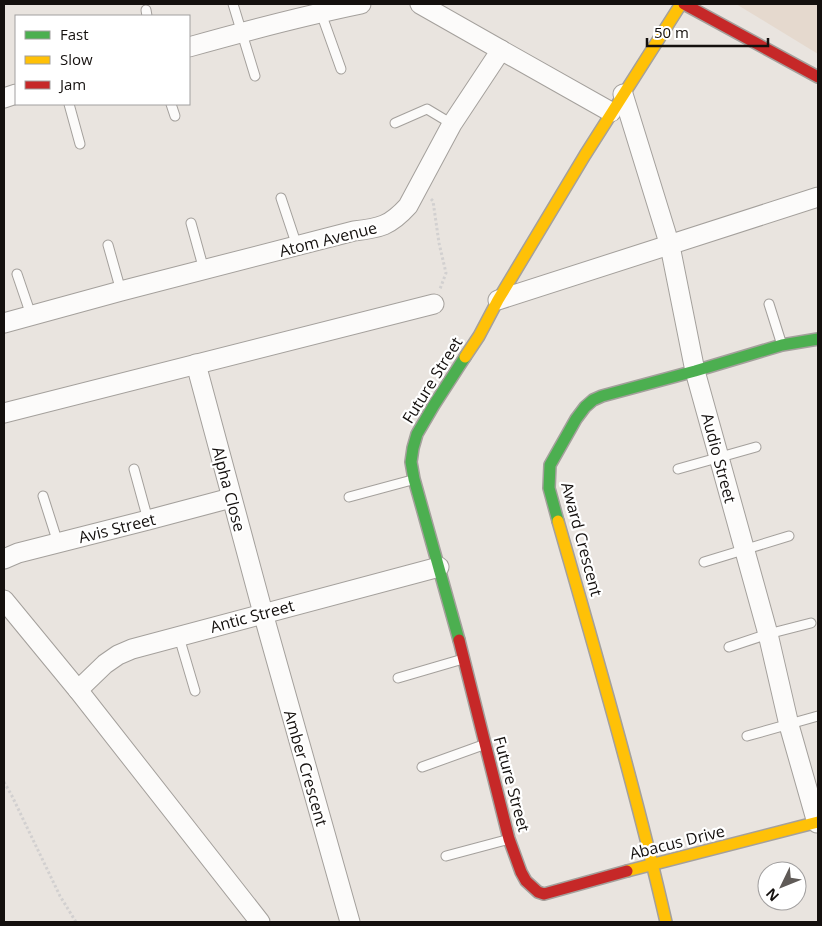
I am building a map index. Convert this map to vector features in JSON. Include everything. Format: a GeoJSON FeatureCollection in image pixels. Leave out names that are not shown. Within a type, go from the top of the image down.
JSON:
{"type":"FeatureCollection","features":[{"type":"Feature","properties":{"kind":"street"},"geometry":{"type":"LineString","coordinates":[[190,47],[326,9],[361,4]]}},
{"type":"Feature","properties":{"kind":"street"},"geometry":{"type":"LineString","coordinates":[[420,4],[611,112]]}},
{"type":"Feature","properties":{"kind":"street"},"geometry":{"type":"LineString","coordinates":[[683,4],[818,77]]}},
{"type":"Feature","properties":{"kind":"street","name":"Future Street"},"geometry":{"type":"LineString","coordinates":[[544,894],[532,888],[526,882],[509,839],[464,659],[414,479],[411,462],[413,448],[417,434],[434,404],[479,336],[498,300],[611,112],[683,4]]}},
{"type":"Feature","properties":{"kind":"street","name":"Atom Avenue"},"geometry":{"type":"LineString","coordinates":[[4,323],[121,291],[354,232],[374,229],[390,223],[399,217],[408,206],[452,124],[502,50]]}},
{"type":"Feature","properties":{"kind":"street","name":"Audio Street"},"geometry":{"type":"LineString","coordinates":[[623,94],[670,246],[695,370],[768,634],[789,724],[818,823]]}},
{"type":"Feature","properties":{"kind":"street"},"geometry":{"type":"LineString","coordinates":[[498,300],[818,197]]}},
{"type":"Feature","properties":{"kind":"street"},"geometry":{"type":"LineString","coordinates":[[4,413],[434,304]]}},
{"type":"Feature","properties":{"kind":"street","name":"Award Crescent"},"geometry":{"type":"LineString","coordinates":[[666,922],[653,864],[549,488],[550,465],[576,419],[589,403],[602,396],[782,345],[818,339]]}},
{"type":"Feature","properties":{"kind":"street","name":"Alpha Close"},"geometry":{"type":"LineString","coordinates":[[196,364],[263,613]]}},
{"type":"Feature","properties":{"kind":"street","name":"Avis Street"},"geometry":{"type":"LineString","coordinates":[[4,559],[18,553],[231,498]]}},
{"type":"Feature","properties":{"kind":"street","name":"Antic Street"},"geometry":{"type":"LineString","coordinates":[[78,690],[99,669],[118,655],[132,649],[439,567]]}},
{"type":"Feature","properties":{"kind":"street"},"geometry":{"type":"LineString","coordinates":[[4,600],[78,690],[260,922]]}},
{"type":"Feature","properties":{"kind":"street","name":"Amber Crescent"},"geometry":{"type":"LineString","coordinates":[[263,613],[350,922]]}},
{"type":"Feature","properties":{"kind":"street","name":"Abacus Drive"},"geometry":{"type":"LineString","coordinates":[[544,894],[653,864],[818,823]]}},
{"type":"Feature","properties":{"kind":"lane"},"geometry":{"type":"LineString","coordinates":[[233,4],[255,76]]}},
{"type":"Feature","properties":{"kind":"lane"},"geometry":{"type":"LineString","coordinates":[[326,9],[341,69]]}},
{"type":"Feature","properties":{"kind":"lane"},"geometry":{"type":"LineString","coordinates":[[70,105],[80,144]]}},
{"type":"Feature","properties":{"kind":"lane"},"geometry":{"type":"LineString","coordinates":[[171,105],[175,116]]}},
{"type":"Feature","properties":{"kind":"lane"},"geometry":{"type":"LineString","coordinates":[[395,123],[427,109],[452,124]]}},
{"type":"Feature","properties":{"kind":"lane"},"geometry":{"type":"LineString","coordinates":[[281,198],[297,247]]}},
{"type":"Feature","properties":{"kind":"lane"},"geometry":{"type":"LineString","coordinates":[[191,223],[204,270]]}},
{"type":"Feature","properties":{"kind":"lane"},"geometry":{"type":"LineString","coordinates":[[108,245],[121,291]]}},
{"type":"Feature","properties":{"kind":"lane"},"geometry":{"type":"LineString","coordinates":[[18,274],[31,316]]}},
{"type":"Feature","properties":{"kind":"lane"},"geometry":{"type":"LineString","coordinates":[[769,304],[782,345]]}},
{"type":"Feature","properties":{"kind":"lane"},"geometry":{"type":"LineString","coordinates":[[678,469],[756,447]]}},
{"type":"Feature","properties":{"kind":"lane"},"geometry":{"type":"LineString","coordinates":[[134,469],[148,520]]}},
{"type":"Feature","properties":{"kind":"lane"},"geometry":{"type":"LineString","coordinates":[[349,497],[414,479]]}},
{"type":"Feature","properties":{"kind":"lane"},"geometry":{"type":"LineString","coordinates":[[43,496],[58,543]]}},
{"type":"Feature","properties":{"kind":"lane"},"geometry":{"type":"LineString","coordinates":[[704,562],[789,536]]}},
{"type":"Feature","properties":{"kind":"lane"},"geometry":{"type":"LineString","coordinates":[[729,647],[768,634],[811,623]]}},
{"type":"Feature","properties":{"kind":"lane"},"geometry":{"type":"LineString","coordinates":[[179,636],[195,691]]}},
{"type":"Feature","properties":{"kind":"lane"},"geometry":{"type":"LineString","coordinates":[[398,678],[464,659]]}},
{"type":"Feature","properties":{"kind":"lane"},"geometry":{"type":"LineString","coordinates":[[747,736],[818,716]]}},
{"type":"Feature","properties":{"kind":"lane"},"geometry":{"type":"LineString","coordinates":[[422,767],[485,744]]}},
{"type":"Feature","properties":{"kind":"lane"},"geometry":{"type":"LineString","coordinates":[[446,856],[509,839]]}},
{"type":"Feature","properties":{"kind":"path"},"geometry":{"type":"LineString","coordinates":[[419,187],[432,200],[446,273],[434,304]]}},
{"type":"Feature","properties":{"kind":"path"},"geometry":{"type":"LineString","coordinates":[[4,782],[60,896],[76,922]]}},
{"type":"Feature","properties":{"kind":"shaded area"},"geometry":{"type":"Polygon","coordinates":[[[736,4],[818,4],[818,54],[736,4]]]}},
{"type":"Feature","properties":{"kind":"traffic: fast"},"geometry":{"type":"LineString","coordinates":[[558,521],[549,488],[550,465],[576,419],[593,400],[782,345],[818,339]]}},
{"type":"Feature","properties":{"kind":"traffic: fast"},"geometry":{"type":"LineString","coordinates":[[459,640],[414,479],[411,462],[417,434],[465,357]]}},
{"type":"Feature","properties":{"kind":"traffic: slow"},"geometry":{"type":"LineString","coordinates":[[465,357],[585,155],[681,4]]}},
{"type":"Feature","properties":{"kind":"traffic: slow"},"geometry":{"type":"LineString","coordinates":[[558,521],[628,771],[666,922]]}},
{"type":"Feature","properties":{"kind":"traffic: slow"},"geometry":{"type":"LineString","coordinates":[[627,871],[818,822]]}},
{"type":"Feature","properties":{"kind":"traffic: jam"},"geometry":{"type":"LineString","coordinates":[[684,4],[818,77]]}},
{"type":"Feature","properties":{"kind":"traffic: jam"},"geometry":{"type":"LineString","coordinates":[[459,640],[509,839],[526,881],[538,892],[544,894],[627,871]]}}]}
